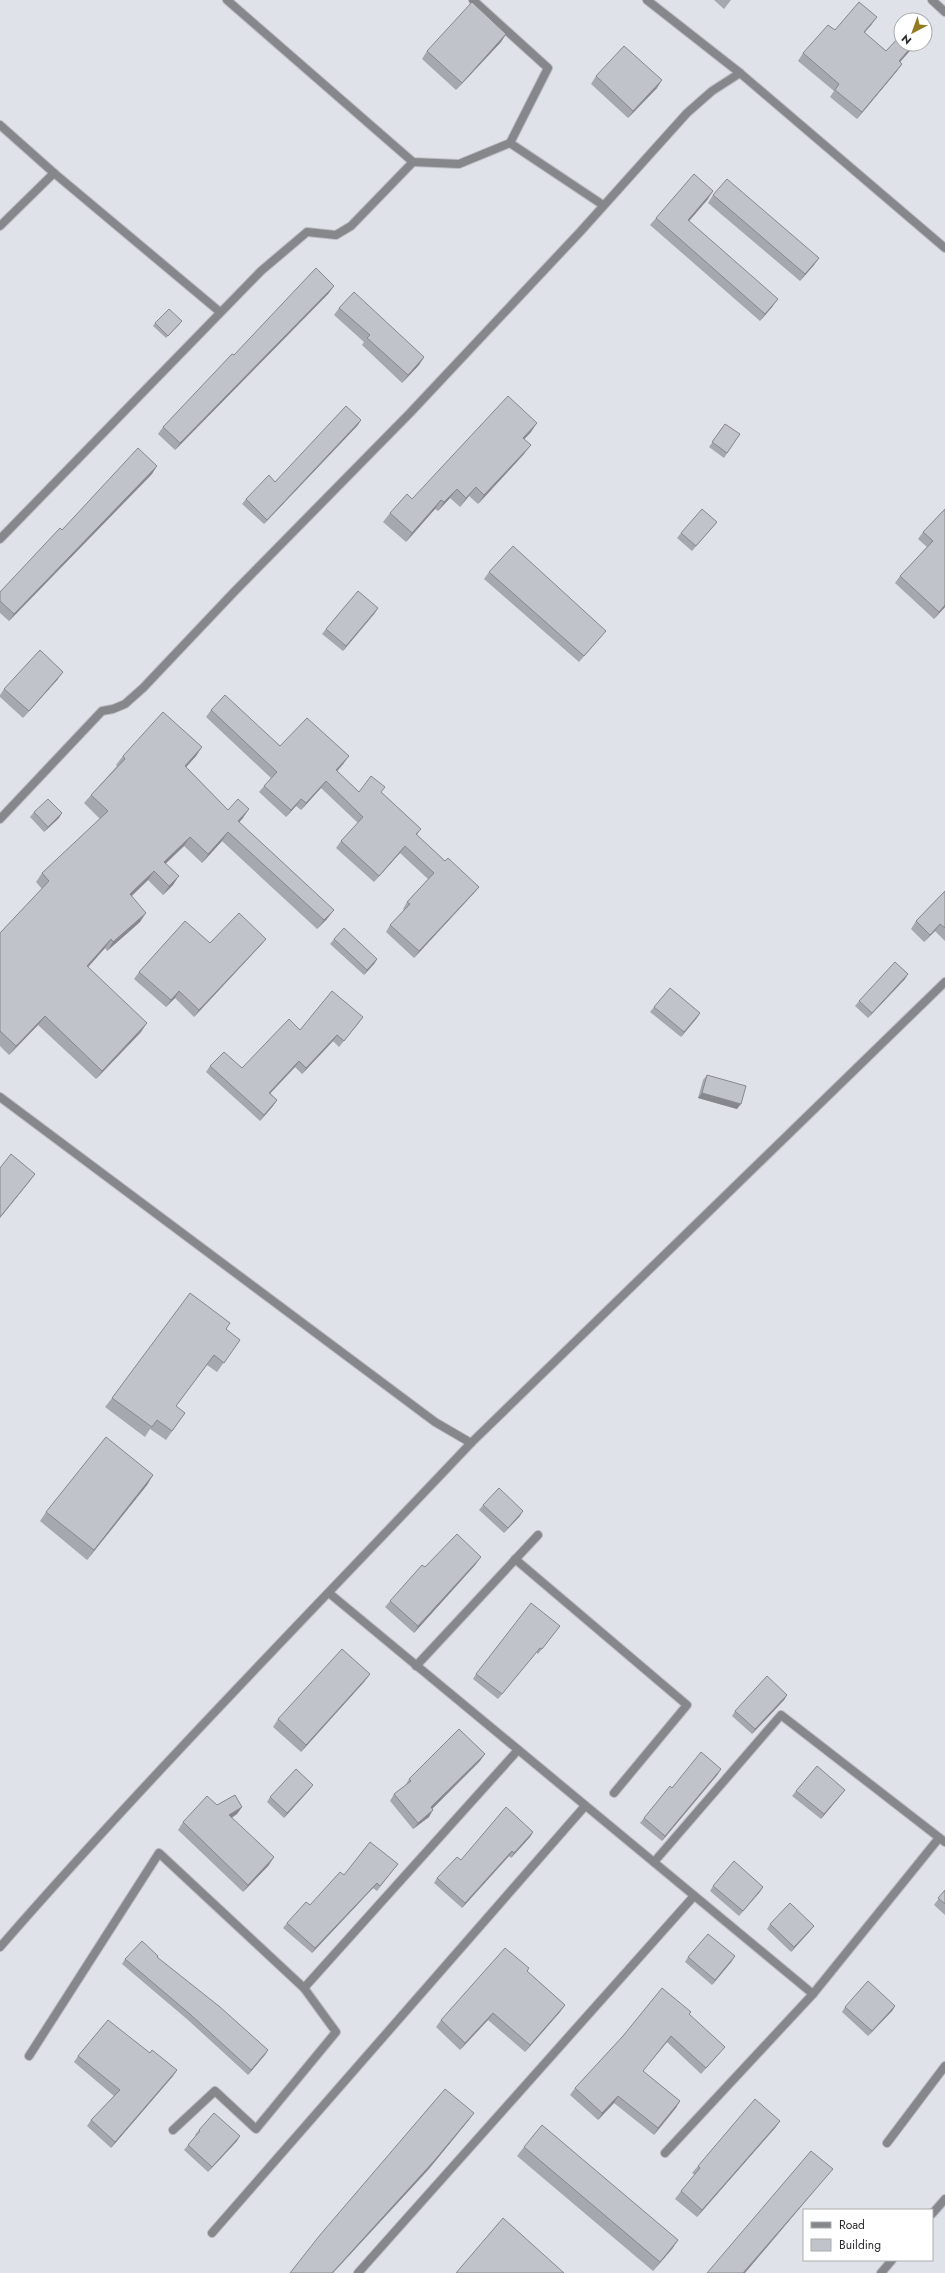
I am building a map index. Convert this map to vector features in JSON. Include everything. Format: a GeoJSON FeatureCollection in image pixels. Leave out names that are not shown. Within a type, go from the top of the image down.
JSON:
{"type":"FeatureCollection","features":[{"type":"Feature","properties":{"kind":"street"},"geometry":{"type":"LineString","coordinates":[[227,0],[413,162],[459,164],[510,143],[548,68],[473,0]]}},
{"type":"Feature","properties":{"kind":"street"},"geometry":{"type":"LineString","coordinates":[[647,0],[740,73],[945,248]]}},
{"type":"Feature","properties":{"kind":"street"},"geometry":{"type":"LineString","coordinates":[[932,0],[945,12]]}},
{"type":"Feature","properties":{"kind":"street"},"geometry":{"type":"LineString","coordinates":[[0,819],[102,711],[114,709],[125,704],[143,688],[234,592],[410,413],[604,205],[687,113],[712,91],[740,73]]}},
{"type":"Feature","properties":{"kind":"street"},"geometry":{"type":"LineString","coordinates":[[0,125],[54,173],[220,312]]}},
{"type":"Feature","properties":{"kind":"street"},"geometry":{"type":"LineString","coordinates":[[510,143],[604,205]]}},
{"type":"Feature","properties":{"kind":"street"},"geometry":{"type":"LineString","coordinates":[[0,539],[261,271],[307,232],[336,235],[351,226],[413,162]]}},
{"type":"Feature","properties":{"kind":"street"},"geometry":{"type":"LineString","coordinates":[[0,226],[54,173]]}},
{"type":"Feature","properties":{"kind":"street"},"geometry":{"type":"LineString","coordinates":[[0,1947],[59,1880],[471,1443],[945,982]]}},
{"type":"Feature","properties":{"kind":"street"},"geometry":{"type":"LineString","coordinates":[[0,1097],[435,1422],[471,1443]]}},
{"type":"Feature","properties":{"kind":"street"},"geometry":{"type":"LineString","coordinates":[[416,1666],[538,1535]]}},
{"type":"Feature","properties":{"kind":"street"},"geometry":{"type":"LineString","coordinates":[[515,1559],[687,1705],[614,1793]]}},
{"type":"Feature","properties":{"kind":"street"},"geometry":{"type":"LineString","coordinates":[[329,1594],[813,1994]]}},
{"type":"Feature","properties":{"kind":"street"},"geometry":{"type":"LineString","coordinates":[[654,1862],[781,1715],[942,1840],[813,1994],[665,2153]]}},
{"type":"Feature","properties":{"kind":"street"},"geometry":{"type":"LineString","coordinates":[[304,1988],[518,1750]]}},
{"type":"Feature","properties":{"kind":"street"},"geometry":{"type":"LineString","coordinates":[[212,2233],[585,1806]]}},
{"type":"Feature","properties":{"kind":"street"},"geometry":{"type":"LineString","coordinates":[[29,2056],[159,1853],[304,1988],[336,2032],[256,2129],[215,2091],[172,2130]]}},
{"type":"Feature","properties":{"kind":"street"},"geometry":{"type":"LineString","coordinates":[[358,2273],[694,1896]]}},
{"type":"Feature","properties":{"kind":"street"},"geometry":{"type":"LineString","coordinates":[[887,2143],[945,2066]]}},
{"type":"Feature","properties":{"kind":"street"},"geometry":{"type":"LineString","coordinates":[[933,2213],[945,2199]]}},
{"type":"Feature","properties":{"kind":"street"},"geometry":{"type":"LineString","coordinates":[[881,2273],[891,2261]]}},
{"type":"Feature","properties":{"kind":"building"},"geometry":{"type":"Polygon","coordinates":[[[472,2],[506,34],[462,83],[427,51],[472,2]]]}},
{"type":"Feature","properties":{"kind":"building"},"geometry":{"type":"Polygon","coordinates":[[[859,2],[877,17],[864,32],[886,51],[893,44],[893,52],[907,52],[899,61],[902,64],[862,112],[835,90],[839,84],[803,53],[828,25],[835,30],[859,2]]]}},
{"type":"Feature","properties":{"kind":"building"},"geometry":{"type":"Polygon","coordinates":[[[624,46],[662,80],[633,111],[596,76],[624,46]]]}},
{"type":"Feature","properties":{"kind":"building"},"geometry":{"type":"Polygon","coordinates":[[[694,174],[713,191],[688,220],[778,299],[765,314],[656,218],[694,174]]]}},
{"type":"Feature","properties":{"kind":"building"},"geometry":{"type":"Polygon","coordinates":[[[727,179],[819,258],[805,274],[713,195],[727,179]]]}},
{"type":"Feature","properties":{"kind":"building"},"geometry":{"type":"Polygon","coordinates":[[[316,268],[334,286],[180,443],[163,427],[232,354],[234,355],[316,268]]]}},
{"type":"Feature","properties":{"kind":"building"},"geometry":{"type":"Polygon","coordinates":[[[354,292],[424,357],[408,375],[367,338],[370,335],[339,308],[354,292]]]}},
{"type":"Feature","properties":{"kind":"building"},"geometry":{"type":"Polygon","coordinates":[[[169,309],[182,321],[168,336],[155,323],[169,309]]]}},
{"type":"Feature","properties":{"kind":"building"},"geometry":{"type":"Polygon","coordinates":[[[508,396],[537,423],[523,438],[531,445],[484,495],[476,487],[466,498],[457,489],[444,502],[441,500],[412,533],[390,513],[407,494],[412,499],[508,396]]]}},
{"type":"Feature","properties":{"kind":"building"},"geometry":{"type":"Polygon","coordinates":[[[346,406],[361,420],[267,520],[246,499],[269,475],[275,482],[346,406]]]}},
{"type":"Feature","properties":{"kind":"building"},"geometry":{"type":"Polygon","coordinates":[[[725,424],[740,434],[727,453],[712,442],[725,424]]]}},
{"type":"Feature","properties":{"kind":"building"},"geometry":{"type":"Polygon","coordinates":[[[138,448],[157,466],[14,614],[0,601],[0,592],[60,528],[62,530],[138,448]]]}},
{"type":"Feature","properties":{"kind":"building"},"geometry":{"type":"Polygon","coordinates":[[[702,509],[717,522],[696,546],[681,533],[702,509]]]}},
{"type":"Feature","properties":{"kind":"building"},"geometry":{"type":"Polygon","coordinates":[[[945,509],[945,605],[939,612],[900,576],[933,541],[923,532],[945,509]]]}},
{"type":"Feature","properties":{"kind":"building"},"geometry":{"type":"Polygon","coordinates":[[[513,546],[606,631],[584,656],[489,572],[513,546]]]}},
{"type":"Feature","properties":{"kind":"building"},"geometry":{"type":"Polygon","coordinates":[[[358,591],[378,608],[346,646],[326,629],[358,591]]]}},
{"type":"Feature","properties":{"kind":"building"},"geometry":{"type":"Polygon","coordinates":[[[40,650],[63,672],[29,711],[4,689],[40,650]]]}},
{"type":"Feature","properties":{"kind":"building"},"geometry":{"type":"Polygon","coordinates":[[[225,695],[280,746],[307,718],[349,756],[336,770],[359,792],[371,776],[385,787],[381,792],[421,829],[416,834],[445,861],[448,858],[479,887],[419,951],[390,925],[410,904],[407,902],[434,873],[405,846],[379,876],[341,841],[363,817],[326,781],[306,803],[301,799],[291,810],[264,786],[277,772],[211,710],[225,695]]]}},
{"type":"Feature","properties":{"kind":"building"},"geometry":{"type":"Polygon","coordinates":[[[163,712],[202,747],[185,766],[228,810],[238,799],[249,809],[238,821],[334,910],[324,920],[228,832],[208,854],[190,837],[164,862],[179,876],[169,886],[154,871],[130,894],[146,913],[113,942],[111,939],[87,966],[147,1023],[102,1071],[45,1016],[16,1046],[0,1031],[0,933],[49,881],[42,873],[108,811],[91,795],[125,759],[123,756],[163,712]]]}},
{"type":"Feature","properties":{"kind":"building"},"geometry":{"type":"Polygon","coordinates":[[[48,799],[62,813],[48,827],[34,812],[48,799]]]}},
{"type":"Feature","properties":{"kind":"building"},"geometry":{"type":"Polygon","coordinates":[[[945,891],[945,928],[940,924],[930,935],[916,921],[945,891]]]}},
{"type":"Feature","properties":{"kind":"building"},"geometry":{"type":"Polygon","coordinates":[[[239,913],[266,939],[199,1010],[179,991],[171,1000],[139,972],[185,921],[210,943],[239,913]]]}},
{"type":"Feature","properties":{"kind":"building"},"geometry":{"type":"Polygon","coordinates":[[[344,928],[377,959],[367,970],[334,939],[344,928]]]}},
{"type":"Feature","properties":{"kind":"building"},"geometry":{"type":"Polygon","coordinates":[[[895,962],[908,974],[872,1013],[859,1001],[895,962]]]}},
{"type":"Feature","properties":{"kind":"building"},"geometry":{"type":"Polygon","coordinates":[[[670,988],[700,1013],[684,1032],[654,1007],[670,988]]]}},
{"type":"Feature","properties":{"kind":"building"},"geometry":{"type":"Polygon","coordinates":[[[332,991],[363,1017],[344,1041],[337,1035],[306,1068],[299,1061],[269,1093],[277,1100],[264,1115],[210,1066],[224,1052],[242,1068],[289,1019],[300,1030],[332,991]]]}},
{"type":"Feature","properties":{"kind":"building"},"geometry":{"type":"Polygon","coordinates":[[[707,1075],[746,1086],[741,1104],[702,1093],[707,1075]]]}},
{"type":"Feature","properties":{"kind":"building"},"geometry":{"type":"Polygon","coordinates":[[[11,1154],[35,1174],[0,1217],[0,1168],[11,1154]]]}},
{"type":"Feature","properties":{"kind":"building"},"geometry":{"type":"Polygon","coordinates":[[[190,1293],[230,1323],[226,1329],[240,1340],[224,1363],[214,1355],[176,1406],[185,1413],[172,1431],[157,1420],[152,1427],[112,1398],[190,1293]]]}},
{"type":"Feature","properties":{"kind":"building"},"geometry":{"type":"Polygon","coordinates":[[[106,1437],[153,1475],[94,1550],[46,1512],[106,1437]]]}},
{"type":"Feature","properties":{"kind":"building"},"geometry":{"type":"Polygon","coordinates":[[[499,1488],[523,1511],[508,1528],[483,1505],[499,1488]]]}},
{"type":"Feature","properties":{"kind":"building"},"geometry":{"type":"Polygon","coordinates":[[[457,1534],[481,1557],[418,1626],[390,1601],[422,1565],[425,1567],[457,1534]]]}},
{"type":"Feature","properties":{"kind":"building"},"geometry":{"type":"Polygon","coordinates":[[[531,1603],[560,1626],[542,1649],[540,1648],[502,1694],[476,1674],[531,1603]]]}},
{"type":"Feature","properties":{"kind":"building"},"geometry":{"type":"Polygon","coordinates":[[[342,1649],[370,1674],[306,1745],[278,1719],[342,1649]]]}},
{"type":"Feature","properties":{"kind":"building"},"geometry":{"type":"Polygon","coordinates":[[[767,1676],[787,1695],[755,1729],[735,1711],[767,1676]]]}},
{"type":"Feature","properties":{"kind":"building"},"geometry":{"type":"Polygon","coordinates":[[[459,1729],[485,1754],[431,1807],[433,1810],[418,1823],[394,1794],[411,1781],[409,1779],[459,1729]]]}},
{"type":"Feature","properties":{"kind":"building"},"geometry":{"type":"Polygon","coordinates":[[[701,1752],[721,1769],[665,1836],[644,1818],[670,1786],[672,1788],[701,1752]]]}},
{"type":"Feature","properties":{"kind":"building"},"geometry":{"type":"Polygon","coordinates":[[[817,1766],[845,1790],[824,1814],[796,1791],[817,1766]]]}},
{"type":"Feature","properties":{"kind":"building"},"geometry":{"type":"Polygon","coordinates":[[[296,1769],[313,1785],[287,1813],[270,1797],[296,1769]]]}},
{"type":"Feature","properties":{"kind":"building"},"geometry":{"type":"Polygon","coordinates":[[[235,1795],[242,1807],[229,1815],[274,1857],[248,1885],[183,1822],[207,1796],[217,1805],[235,1795]]]}},
{"type":"Feature","properties":{"kind":"building"},"geometry":{"type":"Polygon","coordinates":[[[506,1807],[533,1832],[514,1853],[512,1851],[465,1903],[437,1878],[457,1857],[461,1860],[506,1807]]]}},
{"type":"Feature","properties":{"kind":"building"},"geometry":{"type":"Polygon","coordinates":[[[370,1842],[398,1864],[380,1886],[377,1883],[315,1948],[287,1923],[306,1902],[310,1905],[340,1872],[344,1875],[370,1842]]]}},
{"type":"Feature","properties":{"kind":"building"},"geometry":{"type":"Polygon","coordinates":[[[734,1861],[763,1887],[743,1911],[713,1886],[734,1861]]]}},
{"type":"Feature","properties":{"kind":"building"},"geometry":{"type":"Polygon","coordinates":[[[945,1890],[945,1904],[938,1898],[945,1890]]]}},
{"type":"Feature","properties":{"kind":"building"},"geometry":{"type":"Polygon","coordinates":[[[790,1903],[814,1926],[794,1947],[770,1924],[790,1903]]]}},
{"type":"Feature","properties":{"kind":"building"},"geometry":{"type":"Polygon","coordinates":[[[708,1934],[735,1956],[715,1980],[688,1957],[708,1934]]]}},
{"type":"Feature","properties":{"kind":"building"},"geometry":{"type":"Polygon","coordinates":[[[142,1941],[158,1956],[157,1957],[220,2007],[268,2050],[251,2070],[191,2015],[125,1959],[142,1941]]]}},
{"type":"Feature","properties":{"kind":"building"},"geometry":{"type":"Polygon","coordinates":[[[505,1948],[529,1968],[527,1971],[565,2005],[530,2045],[493,2013],[465,2043],[441,2020],[505,1948]]]}},
{"type":"Feature","properties":{"kind":"building"},"geometry":{"type":"Polygon","coordinates":[[[868,1981],[895,2006],[872,2031],[845,2007],[868,1981]]]}},
{"type":"Feature","properties":{"kind":"building"},"geometry":{"type":"Polygon","coordinates":[[[662,1988],[691,2012],[689,2014],[725,2047],[706,2068],[671,2036],[643,2071],[680,2101],[658,2128],[618,2096],[602,2113],[575,2088],[623,2036],[662,1988]]]}},
{"type":"Feature","properties":{"kind":"building"},"geometry":{"type":"Polygon","coordinates":[[[108,2020],[150,2053],[152,2050],[177,2070],[115,2142],[91,2120],[120,2090],[78,2056],[108,2020]]]}},
{"type":"Feature","properties":{"kind":"building"},"geometry":{"type":"Polygon","coordinates":[[[445,2089],[474,2113],[434,2161],[332,2273],[290,2273],[320,2235],[445,2089]]]}},
{"type":"Feature","properties":{"kind":"building"},"geometry":{"type":"Polygon","coordinates":[[[755,2099],[780,2121],[702,2210],[681,2191],[700,2168],[698,2166],[755,2099]]]}},
{"type":"Feature","properties":{"kind":"building"},"geometry":{"type":"Polygon","coordinates":[[[214,2113],[240,2136],[212,2167],[188,2145],[214,2113]]]}},
{"type":"Feature","properties":{"kind":"building"},"geometry":{"type":"Polygon","coordinates":[[[542,2125],[678,2240],[660,2262],[524,2147],[542,2125]]]}},
{"type":"Feature","properties":{"kind":"building"},"geometry":{"type":"Polygon","coordinates":[[[811,2151],[833,2169],[743,2273],[707,2273],[811,2151]]]}},
{"type":"Feature","properties":{"kind":"building"},"geometry":{"type":"Polygon","coordinates":[[[503,2218],[564,2273],[456,2273],[503,2218]]]}}]}
